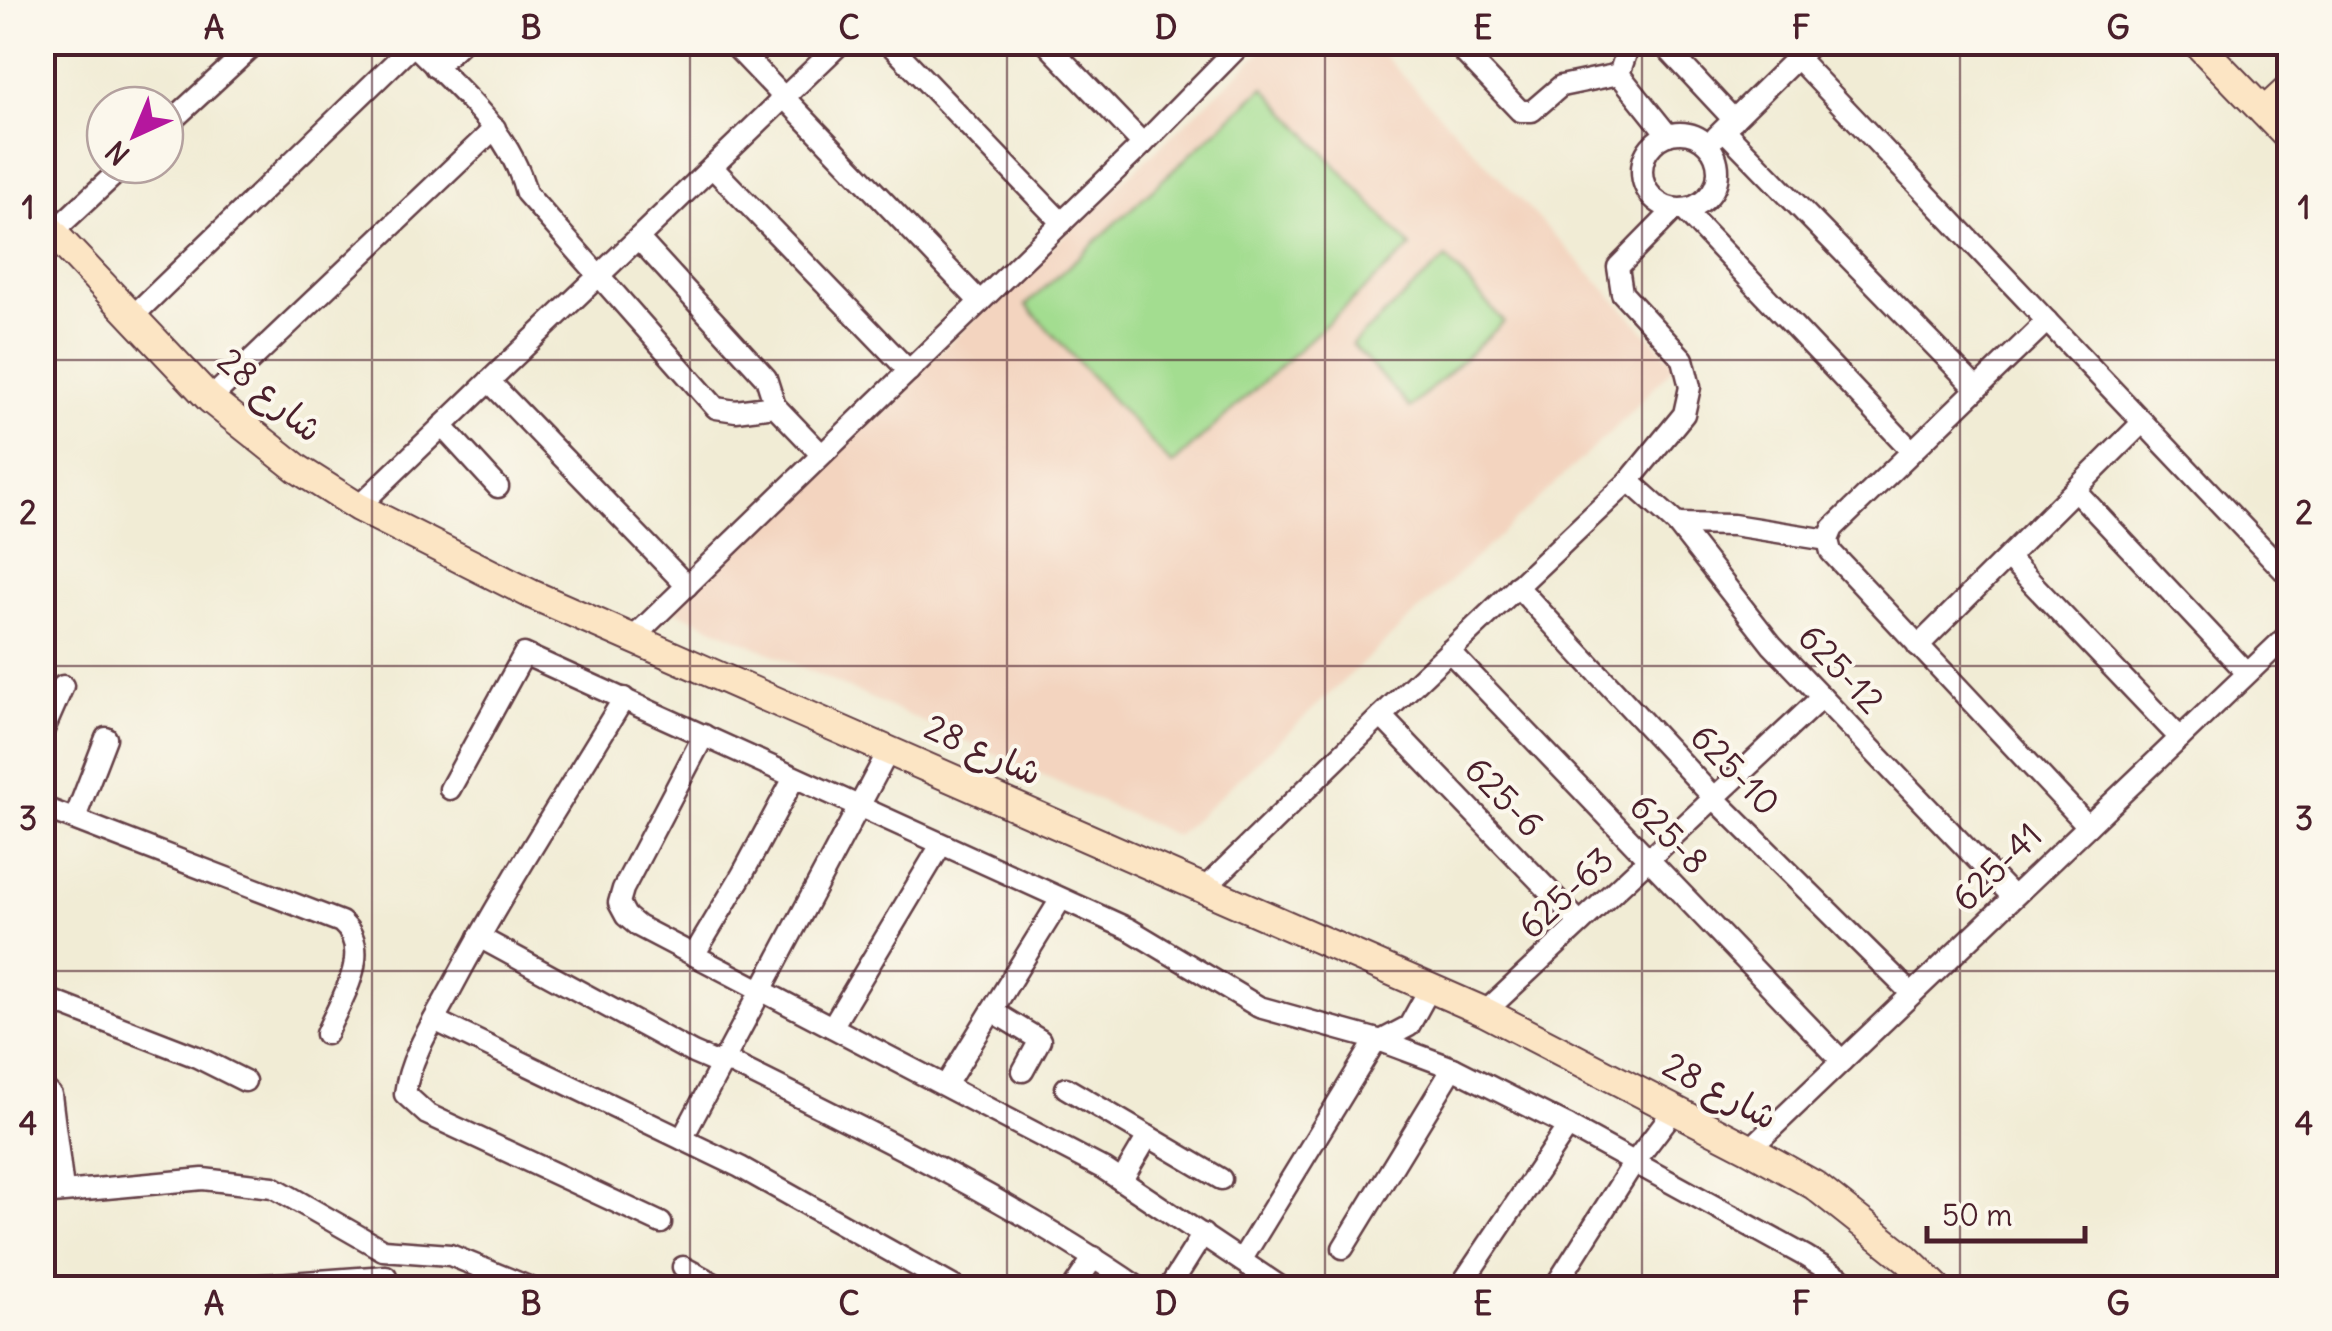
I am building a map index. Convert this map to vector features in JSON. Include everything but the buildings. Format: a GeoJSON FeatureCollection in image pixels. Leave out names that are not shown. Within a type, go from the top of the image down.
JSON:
{"type":"FeatureCollection","features":[{"type":"Feature","properties":{"kind":"street"},"geometry":{"type":"LineString","coordinates":[[185,109],[257,42]]}},
{"type":"Feature","properties":{"kind":"street"},"geometry":{"type":"LineString","coordinates":[[436,67],[462,42]]}},
{"type":"Feature","properties":{"kind":"street"},"geometry":{"type":"LineString","coordinates":[[731,42],[980,302]]}},
{"type":"Feature","properties":{"kind":"street"},"geometry":{"type":"LineString","coordinates":[[358,507],[842,42]]}},
{"type":"Feature","properties":{"kind":"street"},"geometry":{"type":"LineString","coordinates":[[888,42],[1062,223]]}},
{"type":"Feature","properties":{"kind":"street"},"geometry":{"type":"LineString","coordinates":[[1045,42],[1143,144]]}},
{"type":"Feature","properties":{"kind":"street"},"geometry":{"type":"LineString","coordinates":[[634,637],[1143,144],[1243,42]]}},
{"type":"Feature","properties":{"kind":"street"},"geometry":{"type":"LineString","coordinates":[[1454,42],[1520,111],[1532,111],[1561,86],[1619,74]]}},
{"type":"Feature","properties":{"kind":"street"},"geometry":{"type":"LineString","coordinates":[[1619,74],[1630,42]]}},
{"type":"Feature","properties":{"kind":"street"},"geometry":{"type":"LineString","coordinates":[[1661,42],[1729,125],[1976,388]]}},
{"type":"Feature","properties":{"kind":"street"},"geometry":{"type":"LineString","coordinates":[[2196,42],[2290,139]]}},
{"type":"Feature","properties":{"kind":"street"},"geometry":{"type":"LineString","coordinates":[[133,316],[412,44],[496,128],[520,169],[526,193],[716,408],[736,411],[775,406]]}},
{"type":"Feature","properties":{"kind":"street"},"geometry":{"type":"LineString","coordinates":[[1708,146],[1805,50],[2047,321],[2290,576]]}},
{"type":"Feature","properties":{"kind":"street"},"geometry":{"type":"LineString","coordinates":[[1619,74],[1668,135]]}},
{"type":"Feature","properties":{"kind":"street"},"geometry":{"type":"LineString","coordinates":[[2264,112],[2290,88]]}},
{"type":"Feature","properties":{"kind":"street"},"geometry":{"type":"LineString","coordinates":[[210,400],[496,128]]}},
{"type":"Feature","properties":{"kind":"street"},"geometry":{"type":"LineString","coordinates":[[1204,889],[1629,480],[1684,414],[1690,387],[1683,360],[1622,293],[1618,267],[1679,209],[1694,206],[1713,191],[1718,168],[1708,146],[1691,135],[1668,135],[1648,150],[1642,174],[1652,197],[1679,209],[1912,450]]}},
{"type":"Feature","properties":{"kind":"street"},"geometry":{"type":"LineString","coordinates":[[712,167],[909,371]]}},
{"type":"Feature","properties":{"kind":"street"},"geometry":{"type":"LineString","coordinates":[[48,226],[99,185]]}},
{"type":"Feature","properties":{"kind":"street","name":"شارع 28"},"geometry":{"type":"LineString","coordinates":[[48,226],[210,400],[298,469],[358,507],[447,554],[1485,1012],[1750,1148],[1814,1186],[1906,1258],[1937,1288]]}},
{"type":"Feature","properties":{"kind":"street"},"geometry":{"type":"LineString","coordinates":[[638,238],[766,378],[775,406],[820,454]]}},
{"type":"Feature","properties":{"kind":"street"},"geometry":{"type":"LineString","coordinates":[[2047,321],[1833,528],[1828,540],[1831,552],[2088,826]]}},
{"type":"Feature","properties":{"kind":"street"},"geometry":{"type":"LineString","coordinates":[[490,380],[687,586]]}},
{"type":"Feature","properties":{"kind":"street"},"geometry":{"type":"LineString","coordinates":[[1918,646],[2143,422]]}},
{"type":"Feature","properties":{"kind":"street"},"geometry":{"type":"LineString","coordinates":[[442,426],[498,487]]}},
{"type":"Feature","properties":{"kind":"street","name":"625-12"},"geometry":{"type":"LineString","coordinates":[[1629,480],[1676,524],[1772,645],[2013,897]]}},
{"type":"Feature","properties":{"kind":"street"},"geometry":{"type":"LineString","coordinates":[[2076,491],[2247,673]]}},
{"type":"Feature","properties":{"kind":"street"},"geometry":{"type":"LineString","coordinates":[[1676,524],[1732,524],[1828,540]]}},
{"type":"Feature","properties":{"kind":"street"},"geometry":{"type":"LineString","coordinates":[[2009,558],[2180,738]]}},
{"type":"Feature","properties":{"kind":"street","name":"625-10"},"geometry":{"type":"LineString","coordinates":[[1517,586],[1714,798],[1912,994]]}},
{"type":"Feature","properties":{"kind":"street","name":"625-41"},"geometry":{"type":"LineString","coordinates":[[1750,1148],[2290,633]]}},
{"type":"Feature","properties":{"kind":"street","name":"625-8"},"geometry":{"type":"LineString","coordinates":[[1449,651],[1842,1061]]}},
{"type":"Feature","properties":{"kind":"street"},"geometry":{"type":"LineString","coordinates":[[450,789],[524,654],[1130,929],[1259,1007],[1378,1040],[1453,1068],[1568,1126],[1858,1288]]}},
{"type":"Feature","properties":{"kind":"street"},"geometry":{"type":"LineString","coordinates":[[42,734],[63,686]]}},
{"type":"Feature","properties":{"kind":"street","name":"625-63"},"geometry":{"type":"LineString","coordinates":[[1485,1012],[1822,697]]}},
{"type":"Feature","properties":{"kind":"street"},"geometry":{"type":"LineString","coordinates":[[624,698],[479,937],[434,1020],[407,1081],[406,1094],[426,1114],[661,1222]]}},
{"type":"Feature","properties":{"kind":"street","name":"625-6"},"geometry":{"type":"LineString","coordinates":[[1380,716],[1580,924]]}},
{"type":"Feature","properties":{"kind":"street"},"geometry":{"type":"LineString","coordinates":[[704,734],[623,890],[620,904],[626,916],[638,926],[1122,1180],[1282,1288]]}},
{"type":"Feature","properties":{"kind":"street"},"geometry":{"type":"LineString","coordinates":[[75,818],[106,738]]}},
{"type":"Feature","properties":{"kind":"street"},"geometry":{"type":"LineString","coordinates":[[682,1139],[889,750]]}},
{"type":"Feature","properties":{"kind":"street"},"geometry":{"type":"LineString","coordinates":[[694,954],[794,778]]}},
{"type":"Feature","properties":{"kind":"street"},"geometry":{"type":"LineString","coordinates":[[42,807],[341,922],[352,931],[356,962],[326,1034]]}},
{"type":"Feature","properties":{"kind":"street"},"geometry":{"type":"LineString","coordinates":[[832,1027],[941,845]]}},
{"type":"Feature","properties":{"kind":"street"},"geometry":{"type":"LineString","coordinates":[[946,1085],[1061,899]]}},
{"type":"Feature","properties":{"kind":"street"},"geometry":{"type":"LineString","coordinates":[[479,937],[693,1053],[714,1062],[722,1061],[974,1184],[1139,1288]]}},
{"type":"Feature","properties":{"kind":"street"},"geometry":{"type":"LineString","coordinates":[[1242,1260],[1378,1040],[1409,1026],[1430,988]]}},
{"type":"Feature","properties":{"kind":"street"},"geometry":{"type":"LineString","coordinates":[[42,997],[197,1057],[245,1081]]}},
{"type":"Feature","properties":{"kind":"street"},"geometry":{"type":"LineString","coordinates":[[992,1011],[1040,1040],[1023,1071]]}},
{"type":"Feature","properties":{"kind":"street"},"geometry":{"type":"LineString","coordinates":[[434,1020],[740,1168],[943,1285]]}},
{"type":"Feature","properties":{"kind":"street"},"geometry":{"type":"LineString","coordinates":[[1342,1248],[1453,1068]]}},
{"type":"Feature","properties":{"kind":"street"},"geometry":{"type":"LineString","coordinates":[[42,1086],[50,1095],[52,1192],[203,1178],[273,1188],[383,1250],[450,1255],[531,1288]]}},
{"type":"Feature","properties":{"kind":"street"},"geometry":{"type":"LineString","coordinates":[[1066,1088],[1222,1179]]}},
{"type":"Feature","properties":{"kind":"street"},"geometry":{"type":"LineString","coordinates":[[1582,1288],[1558,1283],[1633,1164],[1675,1109]]}},
{"type":"Feature","properties":{"kind":"street"},"geometry":{"type":"LineString","coordinates":[[1459,1288],[1568,1126]]}},
{"type":"Feature","properties":{"kind":"street"},"geometry":{"type":"LineString","coordinates":[[1122,1180],[1148,1136]]}},
{"type":"Feature","properties":{"kind":"street"},"geometry":{"type":"LineString","coordinates":[[1169,1288],[1203,1234]]}},
{"type":"Feature","properties":{"kind":"street"},"geometry":{"type":"LineString","coordinates":[[232,1288],[386,1282],[383,1250]]}},
{"type":"Feature","properties":{"kind":"street"},"geometry":{"type":"LineString","coordinates":[[1073,1288],[1094,1257]]}},
{"type":"Feature","properties":{"kind":"street"},"geometry":{"type":"LineString","coordinates":[[682,1267],[722,1288]]}},
{"type":"Feature","properties":{"kind":"shaded area"},"geometry":{"type":"Polygon","coordinates":[[[1271,43],[1372,43],[1676,364],[1620,423],[1177,836],[670,608],[921,369],[1271,43]]]}},
{"type":"Feature","properties":{"kind":"green space"},"geometry":{"type":"Polygon","coordinates":[[[1264,87],[1411,247],[1172,465],[1026,305],[1264,87]]]}},
{"type":"Feature","properties":{"kind":"green space"},"geometry":{"type":"Polygon","coordinates":[[[1446,258],[1504,322],[1410,408],[1352,344],[1446,258]]]}}]}
